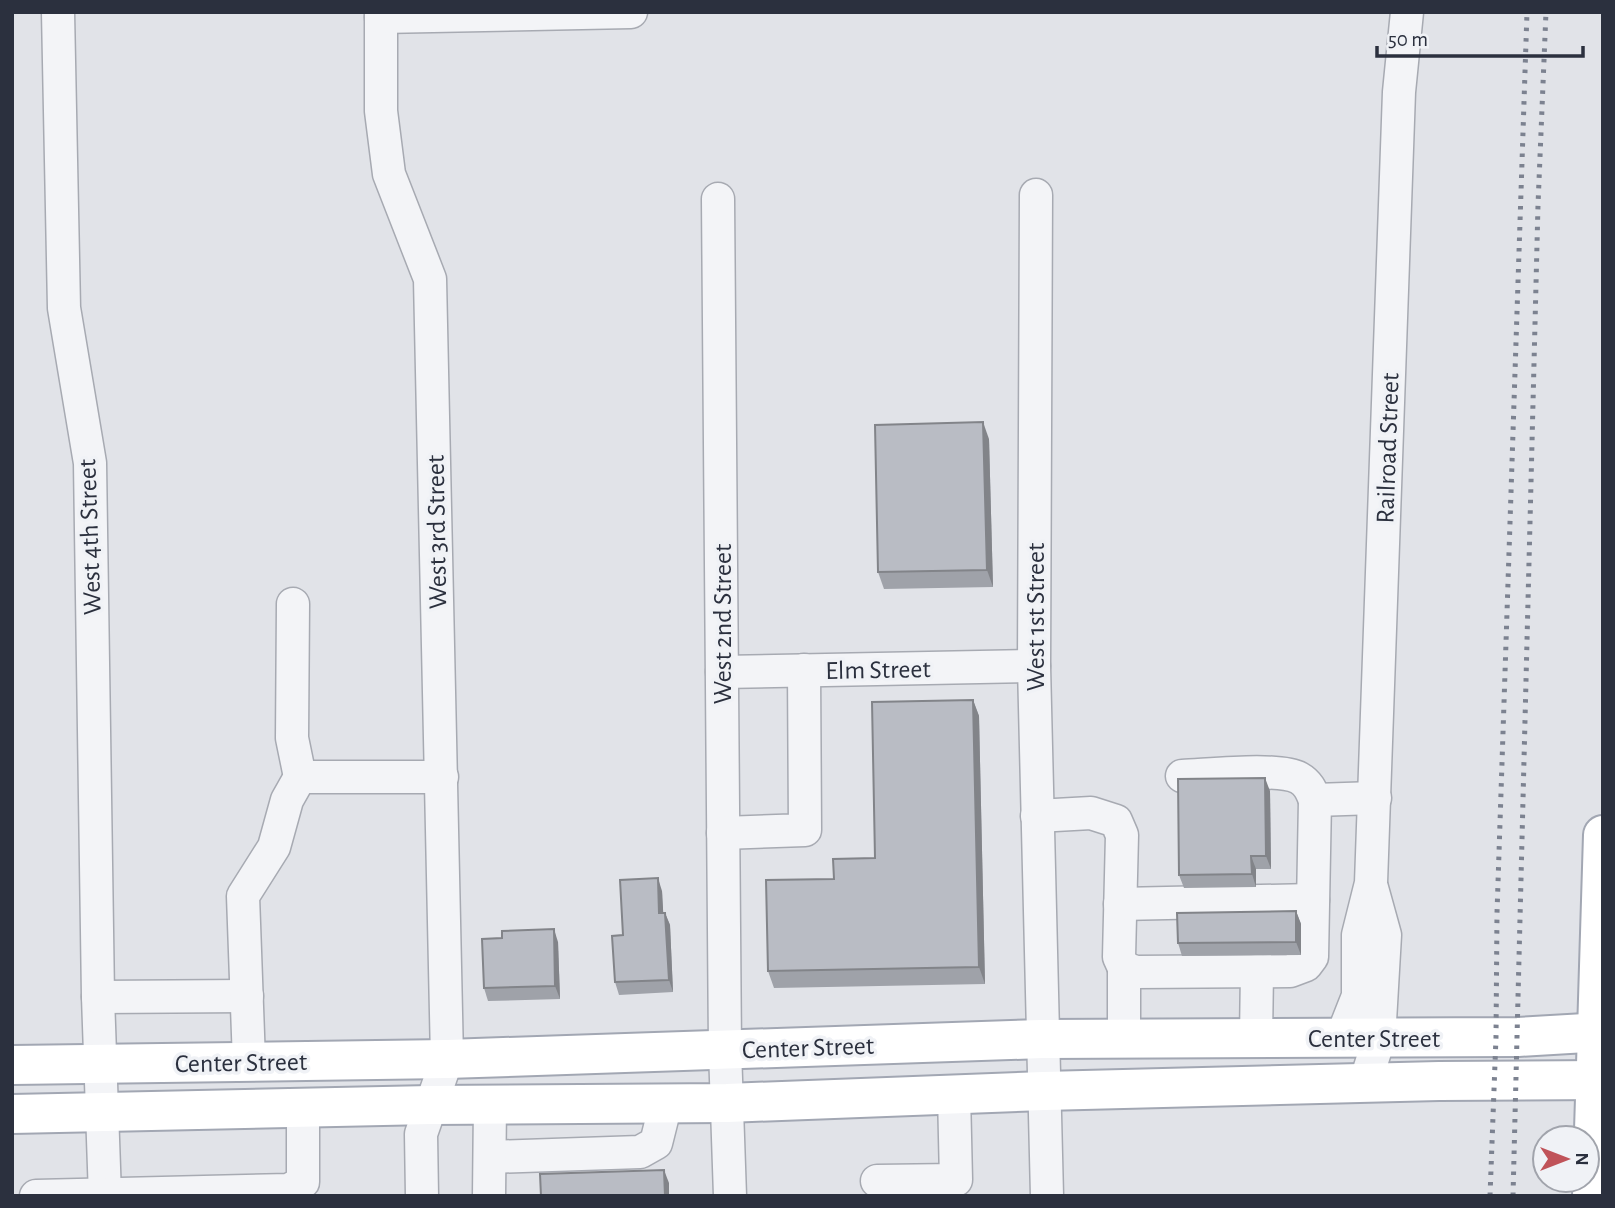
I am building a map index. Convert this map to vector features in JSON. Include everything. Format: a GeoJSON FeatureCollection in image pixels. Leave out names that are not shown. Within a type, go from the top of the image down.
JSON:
{"type":"FeatureCollection","features":[{"type":"Feature","properties":{"kind":"main road"},"geometry":{"type":"LineString","coordinates":[[1598,1124],[1603,835]]}},
{"type":"Feature","properties":{"kind":"main road","name":"Center Street"},"geometry":{"type":"LineString","coordinates":[[12,1065],[447,1059],[1042,1039],[1379,1039],[1518,1037],[1600,1032]]}},
{"type":"Feature","properties":{"kind":"main road","name":"Center Street"},"geometry":{"type":"LineString","coordinates":[[12,1115],[303,1107],[727,1103],[1044,1091],[1599,1080]]}},
{"type":"Feature","properties":{"kind":"street","name":"West 4th Street"},"geometry":{"type":"LineString","coordinates":[[58,12],[64,308],[90,463],[98,997],[105,1196]]}},
{"type":"Feature","properties":{"kind":"street"},"geometry":{"type":"LineString","coordinates":[[381,15],[631,12]]}},
{"type":"Feature","properties":{"kind":"street","name":"Railroad Street"},"geometry":{"type":"LineString","coordinates":[[1341,1039],[1358,996],[1359,935],[1371,883],[1399,92],[1407,12]]}},
{"type":"Feature","properties":{"kind":"street","name":"West 3rd Street"},"geometry":{"type":"LineString","coordinates":[[381,15],[381,111],[388,174],[430,279],[447,1059]]}},
{"type":"Feature","properties":{"kind":"street","name":"West 1st Street"},"geometry":{"type":"LineString","coordinates":[[1036,195],[1034,666],[1047,1196]]}},
{"type":"Feature","properties":{"kind":"street","name":"West 2nd Street"},"geometry":{"type":"LineString","coordinates":[[718,199],[725,1050],[730,1196]]}},
{"type":"Feature","properties":{"kind":"street"},"geometry":{"type":"LineString","coordinates":[[249,1062],[243,896],[274,847],[287,800],[300,777],[292,738],[293,604]]}},
{"type":"Feature","properties":{"kind":"street","name":"Elm Street"},"geometry":{"type":"LineString","coordinates":[[722,672],[1034,666]]}},
{"type":"Feature","properties":{"kind":"street"},"geometry":{"type":"LineString","coordinates":[[723,833],[805,830],[804,670]]}},
{"type":"Feature","properties":{"kind":"street"},"geometry":{"type":"LineString","coordinates":[[1124,968],[1136,972],[1290,971],[1307,965],[1312,957],[1315,800],[1310,787],[1298,777],[1281,773],[1182,776]]}},
{"type":"Feature","properties":{"kind":"street"},"geometry":{"type":"LineString","coordinates":[[300,777],[442,777]]}},
{"type":"Feature","properties":{"kind":"street"},"geometry":{"type":"LineString","coordinates":[[1315,800],[1375,798]]}},
{"type":"Feature","properties":{"kind":"street"},"geometry":{"type":"LineString","coordinates":[[1037,816],[1091,813],[1116,821],[1122,835],[1119,957],[1124,968],[1124,1039]]}},
{"type":"Feature","properties":{"kind":"street","name":"Railroad Street"},"geometry":{"type":"LineString","coordinates":[[1365,1083],[1379,1039],[1385,935],[1371,883]]}},
{"type":"Feature","properties":{"kind":"street"},"geometry":{"type":"LineString","coordinates":[[1120,904],[1313,900]]}},
{"type":"Feature","properties":{"kind":"street"},"geometry":{"type":"LineString","coordinates":[[1312,957],[1358,958]]}},
{"type":"Feature","properties":{"kind":"street"},"geometry":{"type":"LineString","coordinates":[[1256,1038],[1257,971]]}},
{"type":"Feature","properties":{"kind":"street"},"geometry":{"type":"LineString","coordinates":[[98,997],[247,996]]}},
{"type":"Feature","properties":{"kind":"street"},"geometry":{"type":"LineString","coordinates":[[422,1196],[421,1134],[447,1059]]}},
{"type":"Feature","properties":{"kind":"street"},"geometry":{"type":"LineString","coordinates":[[877,1181],[956,1180],[954,1094]]}},
{"type":"Feature","properties":{"kind":"street"},"geometry":{"type":"LineString","coordinates":[[490,1157],[640,1152],[656,1143],[666,1103]]}},
{"type":"Feature","properties":{"kind":"street"},"geometry":{"type":"LineString","coordinates":[[489,1196],[490,1104]]}},
{"type":"Feature","properties":{"kind":"street"},"geometry":{"type":"LineString","coordinates":[[36,1196],[289,1190],[303,1182],[303,1107]]}},
{"type":"Feature","properties":{"kind":"street"},"geometry":{"type":"LineString","coordinates":[[640,1152],[647,1183]]}},
{"type":"Feature","properties":{"kind":"building"},"geometry":{"type":"Polygon","coordinates":[[[983,422],[987,570],[878,572],[875,425],[983,422]]]}},
{"type":"Feature","properties":{"kind":"building"},"geometry":{"type":"Polygon","coordinates":[[[973,700],[979,967],[768,971],[766,880],[834,879],[833,859],[875,858],[872,702],[973,700]]]}},
{"type":"Feature","properties":{"kind":"building"},"geometry":{"type":"Polygon","coordinates":[[[1265,778],[1266,856],[1251,856],[1252,874],[1179,875],[1178,779],[1265,778]]]}},
{"type":"Feature","properties":{"kind":"building"},"geometry":{"type":"Polygon","coordinates":[[[658,878],[659,913],[665,913],[669,980],[615,982],[612,936],[623,935],[620,880],[658,878]]]}},
{"type":"Feature","properties":{"kind":"building"},"geometry":{"type":"Polygon","coordinates":[[[1296,911],[1296,942],[1178,943],[1177,913],[1296,911]]]}},
{"type":"Feature","properties":{"kind":"building"},"geometry":{"type":"Polygon","coordinates":[[[554,929],[555,986],[484,988],[482,939],[502,938],[502,931],[554,929]]]}},
{"type":"Feature","properties":{"kind":"building"},"geometry":{"type":"Polygon","coordinates":[[[664,1170],[665,1196],[541,1196],[540,1174],[664,1170]]]}},
{"type":"Feature","properties":{"kind":"railway"},"geometry":{"type":"LineString","coordinates":[[1490,1196],[1527,12]]}},
{"type":"Feature","properties":{"kind":"railway"},"geometry":{"type":"LineString","coordinates":[[1513,1196],[1538,205],[1546,12]]}}]}
